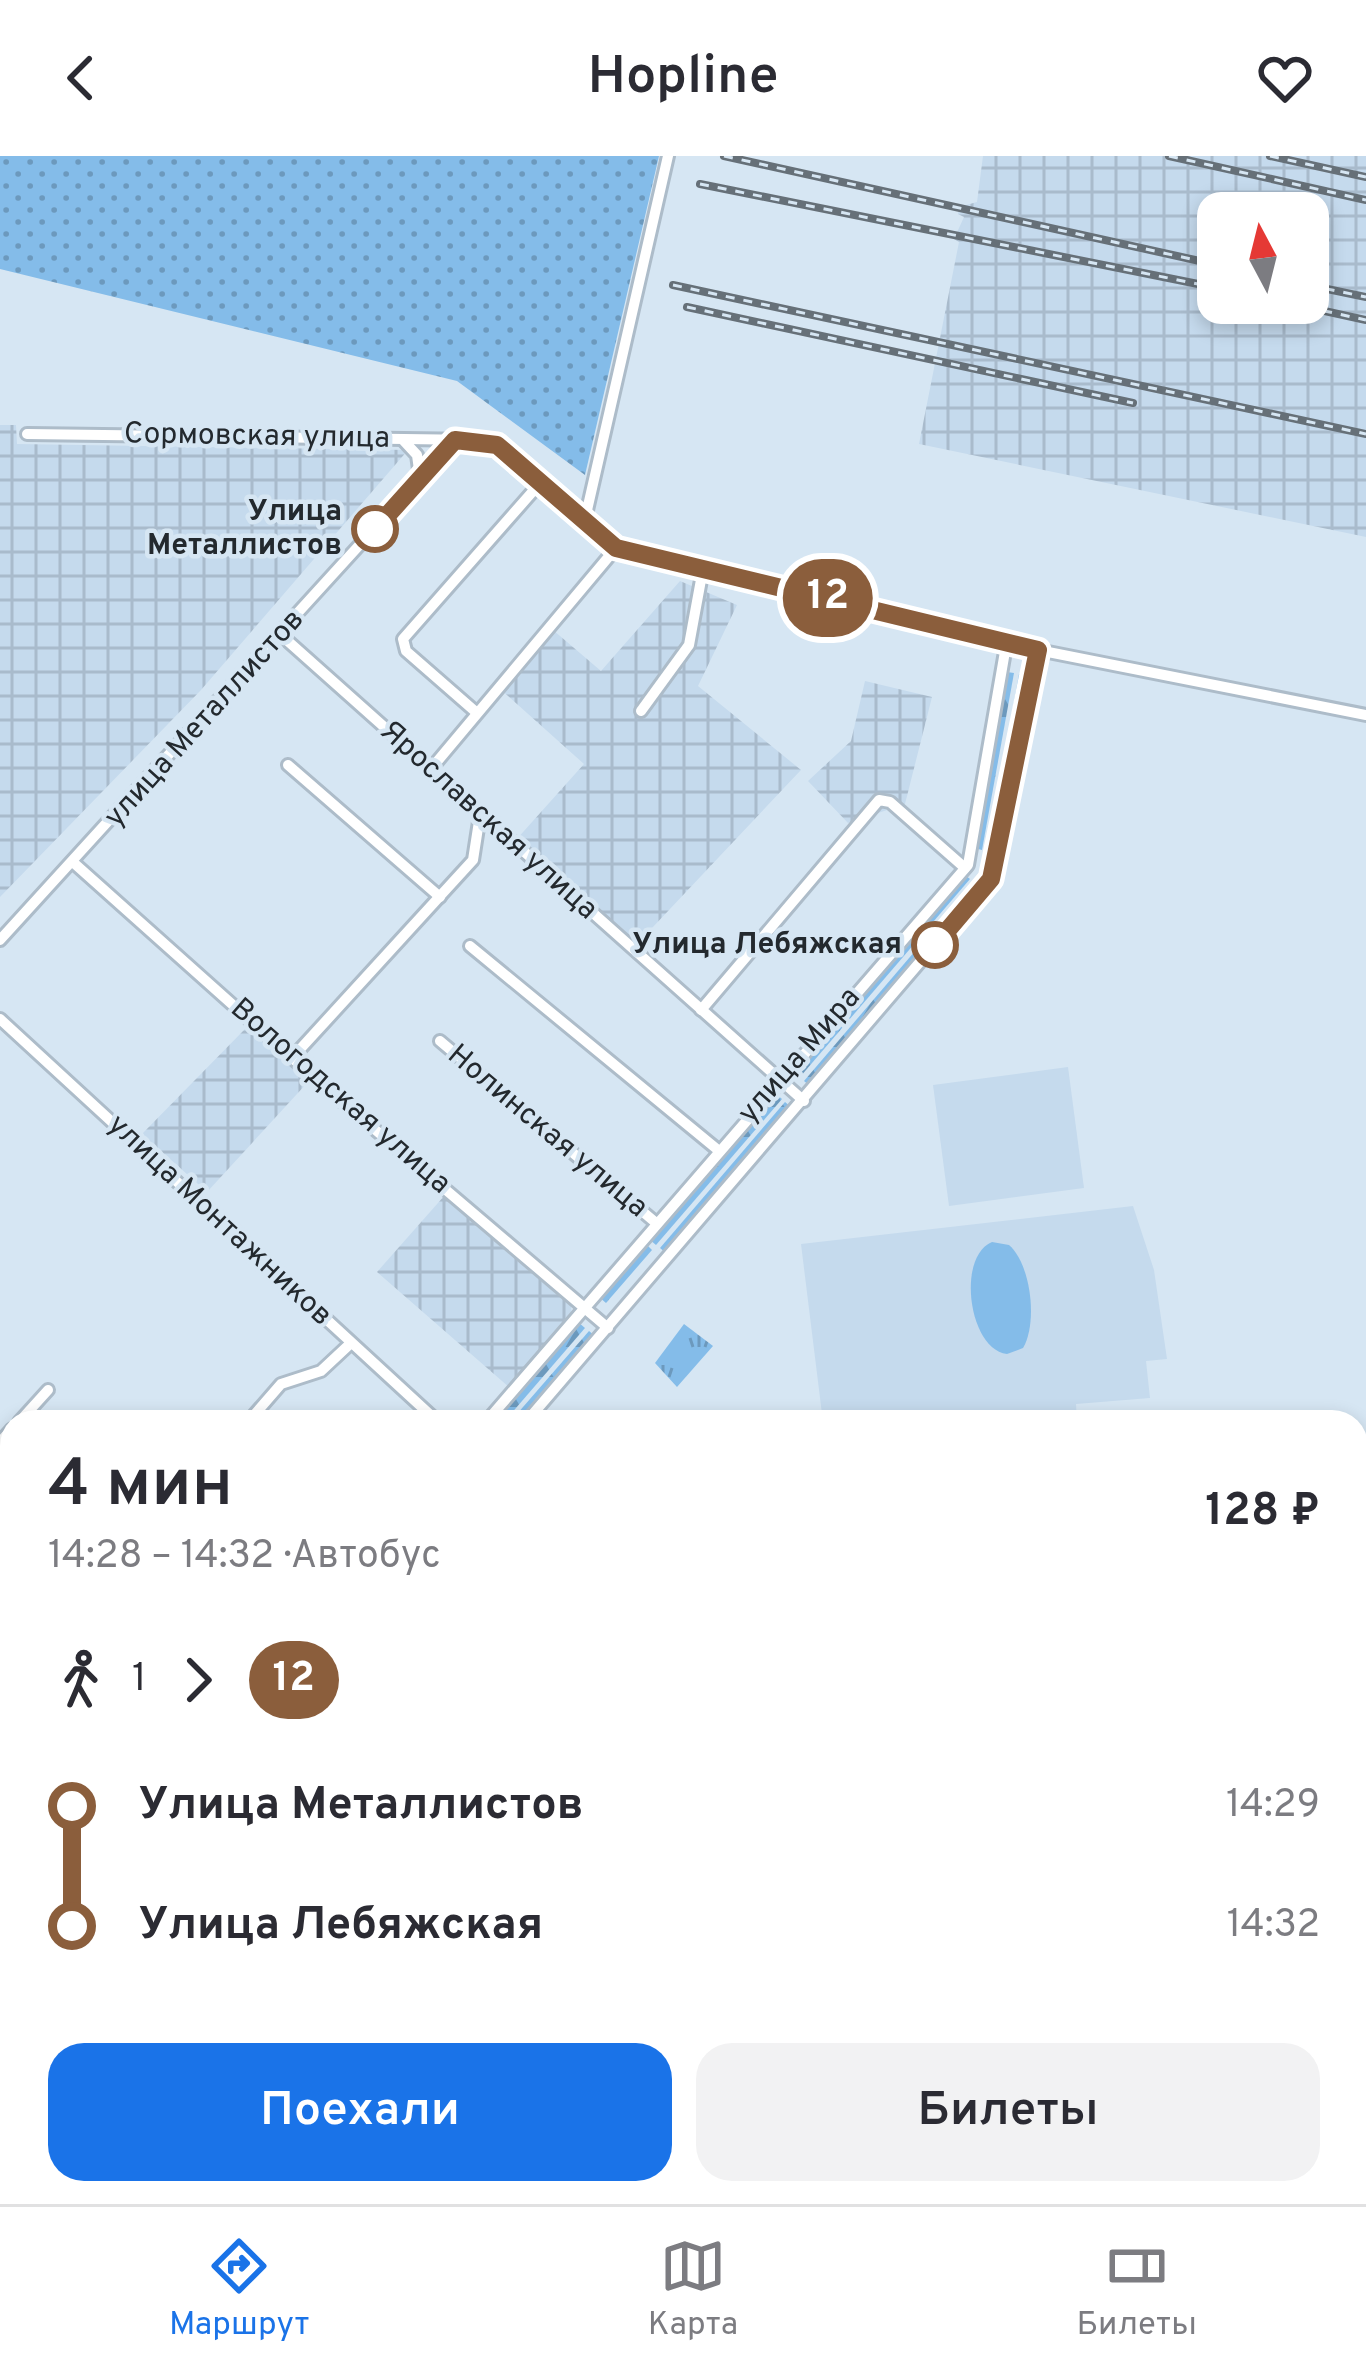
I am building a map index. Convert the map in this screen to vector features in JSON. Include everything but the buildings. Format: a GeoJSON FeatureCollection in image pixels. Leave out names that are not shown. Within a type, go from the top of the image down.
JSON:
{"type":"FeatureCollection","features":[{"type":"Feature","properties":{"kind":"street"},"geometry":{"type":"LineString","coordinates":[[585,519],[668,156]]}},
{"type":"Feature","properties":{"kind":"street","name":"Сормовская улица"},"geometry":{"type":"LineString","coordinates":[[27,434],[455,440],[497,445],[616,548]]}},
{"type":"Feature","properties":{"kind":"street"},"geometry":{"type":"LineString","coordinates":[[402,440],[417,455],[420,479]]}},
{"type":"Feature","properties":{"kind":"street","name":"улица Металлистов"},"geometry":{"type":"LineString","coordinates":[[0,940],[75,864],[455,440]]}},
{"type":"Feature","properties":{"kind":"street"},"geometry":{"type":"LineString","coordinates":[[477,713],[406,651],[404,639],[541,482]]}},
{"type":"Feature","properties":{"kind":"street"},"geometry":{"type":"LineString","coordinates":[[430,770],[616,548],[1038,650],[1366,715]]}},
{"type":"Feature","properties":{"kind":"street"},"geometry":{"type":"LineString","coordinates":[[641,711],[689,645],[703,568]]}},
{"type":"Feature","properties":{"kind":"street","name":"Ярославская улица"},"geometry":{"type":"LineString","coordinates":[[280,635],[804,1101]]}},
{"type":"Feature","properties":{"kind":"street"},"geometry":{"type":"LineString","coordinates":[[964,868],[1007,640]]}},
{"type":"Feature","properties":{"kind":"street","name":"улица Мира"},"geometry":{"type":"LineString","coordinates":[[536,1410],[991,879],[1038,650]]}},
{"type":"Feature","properties":{"kind":"street"},"geometry":{"type":"LineString","coordinates":[[288,765],[440,897]]}},
{"type":"Feature","properties":{"kind":"street"},"geometry":{"type":"LineString","coordinates":[[701,1010],[879,800],[890,802],[964,868]]}},
{"type":"Feature","properties":{"kind":"street"},"geometry":{"type":"LineString","coordinates":[[292,1058],[473,860],[480,815]]}},
{"type":"Feature","properties":{"kind":"street","name":"Вологодская улица"},"geometry":{"type":"LineString","coordinates":[[75,864],[292,1058],[608,1328]]}},
{"type":"Feature","properties":{"kind":"street","name":"улица Мира"},"geometry":{"type":"LineString","coordinates":[[496,1410],[964,868]]}},
{"type":"Feature","properties":{"kind":"street"},"geometry":{"type":"LineString","coordinates":[[470,946],[718,1150]]}},
{"type":"Feature","properties":{"kind":"street","name":"улица Монтажников"},"geometry":{"type":"LineString","coordinates":[[0,1019],[425,1410]]}},
{"type":"Feature","properties":{"kind":"street","name":"Нолинская улица"},"geometry":{"type":"LineString","coordinates":[[440,1041],[655,1222]]}},
{"type":"Feature","properties":{"kind":"street"},"geometry":{"type":"LineString","coordinates":[[258,1410],[280,1384],[321,1372],[351,1343]]}},
{"type":"Feature","properties":{"kind":"street"},"geometry":{"type":"LineString","coordinates":[[30,1410],[48,1390]]}},
{"type":"Feature","properties":{"kind":"shaded area"},"geometry":{"type":"Polygon","coordinates":[[[983,156],[1366,156],[1366,537],[919,444],[959,242],[954,239],[964,217],[958,214],[959,207],[977,202],[983,156]]]}},
{"type":"Feature","properties":{"kind":"shaded area"},"geometry":{"type":"Polygon","coordinates":[[[0,425],[16,425],[17,444],[408,450],[201,690],[0,897],[0,425]]]}},
{"type":"Feature","properties":{"kind":"shaded area"},"geometry":{"type":"Polygon","coordinates":[[[680,581],[737,605],[698,686],[801,770],[636,945],[515,841],[584,764],[498,687],[553,630],[601,671],[680,581]]]}},
{"type":"Feature","properties":{"kind":"shaded area"},"geometry":{"type":"Polygon","coordinates":[[[865,681],[932,697],[905,804],[848,823],[808,781],[851,741],[865,681]]]}},
{"type":"Feature","properties":{"kind":"shaded area"},"geometry":{"type":"Polygon","coordinates":[[[247,1027],[308,1082],[207,1192],[142,1134],[247,1027]]]}},
{"type":"Feature","properties":{"kind":"shaded area"},"geometry":{"type":"Polygon","coordinates":[[[1068,1067],[1084,1188],[949,1206],[933,1085],[1068,1067]]]}},
{"type":"Feature","properties":{"kind":"shaded area"},"geometry":{"type":"Polygon","coordinates":[[[445,1195],[571,1306],[572,1317],[510,1388],[377,1272],[445,1195]]]}},
{"type":"Feature","properties":{"kind":"shaded area"},"geometry":{"type":"Polygon","coordinates":[[[1133,1206],[1154,1270],[1167,1359],[1146,1361],[1150,1398],[1076,1404],[1076,1410],[822,1410],[801,1244],[1133,1206]]]}},
{"type":"Feature","properties":{"kind":"green space"},"geometry":{"type":"Polygon","coordinates":[[[0,156],[659,156],[585,475],[457,381],[0,269],[0,156]]]}},
{"type":"Feature","properties":{"kind":"green space"},"geometry":{"type":"Polygon","coordinates":[[[1007,672],[1014,673],[982,850],[974,848],[1007,672]]]}},
{"type":"Feature","properties":{"kind":"green space"},"geometry":{"type":"Polygon","coordinates":[[[1019,674],[1026,676],[993,852],[987,851],[1019,674]]]}},
{"type":"Feature","properties":{"kind":"green space"},"geometry":{"type":"Polygon","coordinates":[[[965,875],[970,879],[800,1077],[795,1073],[965,875]]]}},
{"type":"Feature","properties":{"kind":"green space"},"geometry":{"type":"Polygon","coordinates":[[[974,882],[978,886],[810,1086],[804,1081],[974,882]]]}},
{"type":"Feature","properties":{"kind":"green space"},"geometry":{"type":"Polygon","coordinates":[[[776,1094],[782,1099],[656,1245],[650,1240],[776,1094]]]}},
{"type":"Feature","properties":{"kind":"green space"},"geometry":{"type":"Polygon","coordinates":[[[785,1102],[791,1107],[666,1253],[660,1248],[785,1102]]]}},
{"type":"Feature","properties":{"kind":"green space"},"geometry":{"type":"Polygon","coordinates":[[[992,1242],[1009,1245],[1017,1254],[1030,1294],[1028,1337],[1023,1348],[1007,1354],[994,1349],[984,1337],[972,1302],[974,1265],[992,1242]]]}},
{"type":"Feature","properties":{"kind":"green space"},"geometry":{"type":"Polygon","coordinates":[[[646,1244],[652,1250],[606,1303],[599,1297],[646,1244]]]}},
{"type":"Feature","properties":{"kind":"green space"},"geometry":{"type":"Polygon","coordinates":[[[578,1322],[585,1328],[514,1410],[502,1410],[578,1322]]]}},
{"type":"Feature","properties":{"kind":"green space"},"geometry":{"type":"Polygon","coordinates":[[[684,1324],[713,1346],[677,1387],[655,1363],[684,1324]]]}},
{"type":"Feature","properties":{"kind":"green space"},"geometry":{"type":"Polygon","coordinates":[[[589,1331],[595,1336],[531,1410],[520,1410],[589,1331]]]}},
{"type":"Feature","properties":{"kind":"railway"},"geometry":{"type":"LineString","coordinates":[[724,156],[1197,260]]}},
{"type":"Feature","properties":{"kind":"railway"},"geometry":{"type":"LineString","coordinates":[[1169,156],[1366,200]]}},
{"type":"Feature","properties":{"kind":"railway"},"geometry":{"type":"LineString","coordinates":[[1270,156],[1366,177]]}},
{"type":"Feature","properties":{"kind":"railway"},"geometry":{"type":"LineString","coordinates":[[700,184],[1197,284]]}},
{"type":"Feature","properties":{"kind":"railway"},"geometry":{"type":"LineString","coordinates":[[673,285],[1366,434]]}},
{"type":"Feature","properties":{"kind":"railway"},"geometry":{"type":"LineString","coordinates":[[1329,289],[1366,297]]}},
{"type":"Feature","properties":{"kind":"railway"},"geometry":{"type":"LineString","coordinates":[[687,307],[1133,403]]}},
{"type":"Feature","properties":{"kind":"railway"},"geometry":{"type":"LineString","coordinates":[[1329,312],[1366,320]]}},
{"type":"Feature","properties":{"kind":"bus line","name":"12"},"geometry":{"type":"LineString","coordinates":[[375,529],[455,440],[479,440],[497,445],[616,548],[1038,650],[991,879],[935,945]]}},
{"type":"Feature","properties":{"kind":"place","name":"Улица Металлистов"},"geometry":{"type":"Point","coordinates":[375,529]}},
{"type":"Feature","properties":{"kind":"place","name":"Улица Лебяжская"},"geometry":{"type":"Point","coordinates":[935,945]}}]}
